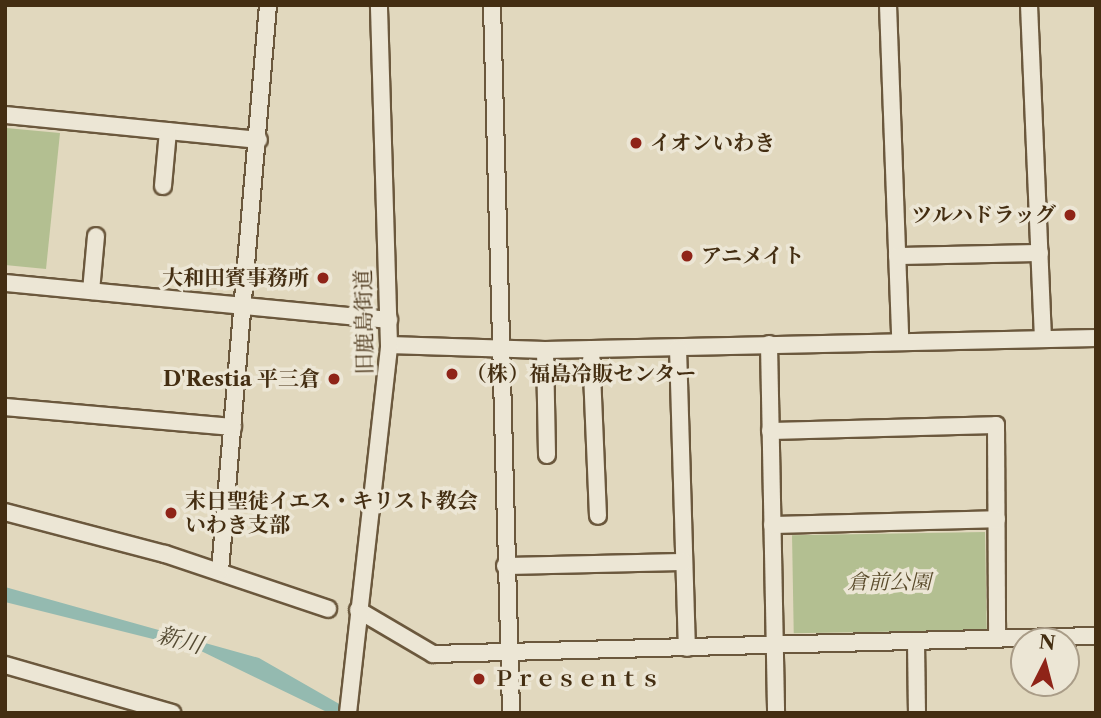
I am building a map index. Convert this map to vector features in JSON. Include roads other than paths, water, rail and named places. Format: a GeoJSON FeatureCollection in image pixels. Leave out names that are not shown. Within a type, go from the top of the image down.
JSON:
{"type":"FeatureCollection","features":[{"type":"Feature","properties":{"kind":"street"},"geometry":{"type":"LineString","coordinates":[[220,570],[259,140],[268,5]]}},
{"type":"Feature","properties":{"kind":"street","name":"旧鹿島街道"},"geometry":{"type":"LineString","coordinates":[[348,713],[389,345],[377,95],[379,5]]}},
{"type":"Feature","properties":{"kind":"street"},"geometry":{"type":"LineString","coordinates":[[492,5],[502,351],[506,652],[511,713]]}},
{"type":"Feature","properties":{"kind":"street"},"geometry":{"type":"LineString","coordinates":[[888,5],[900,340]]}},
{"type":"Feature","properties":{"kind":"street"},"geometry":{"type":"LineString","coordinates":[[1029,5],[1042,338]]}},
{"type":"Feature","properties":{"kind":"street"},"geometry":{"type":"LineString","coordinates":[[5,115],[259,140]]}},
{"type":"Feature","properties":{"kind":"street"},"geometry":{"type":"LineString","coordinates":[[163,186],[168,131]]}},
{"type":"Feature","properties":{"kind":"street"},"geometry":{"type":"LineString","coordinates":[[91,291],[96,236]]}},
{"type":"Feature","properties":{"kind":"street"},"geometry":{"type":"LineString","coordinates":[[897,256],[1040,253]]}},
{"type":"Feature","properties":{"kind":"street"},"geometry":{"type":"LineString","coordinates":[[5,283],[389,320]]}},
{"type":"Feature","properties":{"kind":"street"},"geometry":{"type":"LineString","coordinates":[[389,345],[502,351],[900,340],[1096,338]]}},
{"type":"Feature","properties":{"kind":"street"},"geometry":{"type":"LineString","coordinates":[[769,344],[776,713]]}},
{"type":"Feature","properties":{"kind":"street"},"geometry":{"type":"LineString","coordinates":[[678,348],[687,648]]}},
{"type":"Feature","properties":{"kind":"street"},"geometry":{"type":"LineString","coordinates":[[591,349],[598,516]]}},
{"type":"Feature","properties":{"kind":"street"},"geometry":{"type":"LineString","coordinates":[[545,350],[547,455]]}},
{"type":"Feature","properties":{"kind":"street"},"geometry":{"type":"LineString","coordinates":[[5,407],[233,427]]}},
{"type":"Feature","properties":{"kind":"street"},"geometry":{"type":"LineString","coordinates":[[771,431],[996,425],[998,639]]}},
{"type":"Feature","properties":{"kind":"street"},"geometry":{"type":"LineString","coordinates":[[5,512],[220,570],[328,609]]}},
{"type":"Feature","properties":{"kind":"street"},"geometry":{"type":"LineString","coordinates":[[772,525],[997,519]]}},
{"type":"Feature","properties":{"kind":"street"},"geometry":{"type":"LineString","coordinates":[[505,565],[684,562]]}},
{"type":"Feature","properties":{"kind":"street"},"geometry":{"type":"LineString","coordinates":[[358,610],[433,654],[1096,636]]}},
{"type":"Feature","properties":{"kind":"street"},"geometry":{"type":"LineString","coordinates":[[916,642],[918,713]]}},
{"type":"Feature","properties":{"kind":"street"},"geometry":{"type":"LineString","coordinates":[[5,665],[172,713]]}},
{"type":"Feature","properties":{"kind":"water","name":"新川"},"geometry":{"type":"Polygon","coordinates":[[[5,587],[259,658],[355,713],[329,713],[201,651],[5,602],[5,587]]]}},
{"type":"Feature","properties":{"kind":"place","name":"イオンいわき"},"geometry":{"type":"Point","coordinates":[636,143]}},
{"type":"Feature","properties":{"kind":"place","name":"ツルハドラッグ"},"geometry":{"type":"Point","coordinates":[1070,215]}},
{"type":"Feature","properties":{"kind":"place","name":"アニメイト"},"geometry":{"type":"Point","coordinates":[687,256]}},
{"type":"Feature","properties":{"kind":"place","name":"大和田賓事務所"},"geometry":{"type":"Point","coordinates":[323,278]}},
{"type":"Feature","properties":{"kind":"place","name":"（株）福島冷販センター"},"geometry":{"type":"Point","coordinates":[452,374]}},
{"type":"Feature","properties":{"kind":"place","name":"D'Restia 平三倉"},"geometry":{"type":"Point","coordinates":[334,379]}},
{"type":"Feature","properties":{"kind":"place","name":"末日聖徒イエス・キリスト教会 いわき支部"},"geometry":{"type":"Point","coordinates":[171,513]}},
{"type":"Feature","properties":{"kind":"place","name":"Ｐｒｅｓｅｎｔｓ"},"geometry":{"type":"Point","coordinates":[479,679]}},
{"type":"Feature","properties":{"kind":"park label","name":"倉前公園"},"geometry":{"type":"Point","coordinates":[889,582]}}]}
